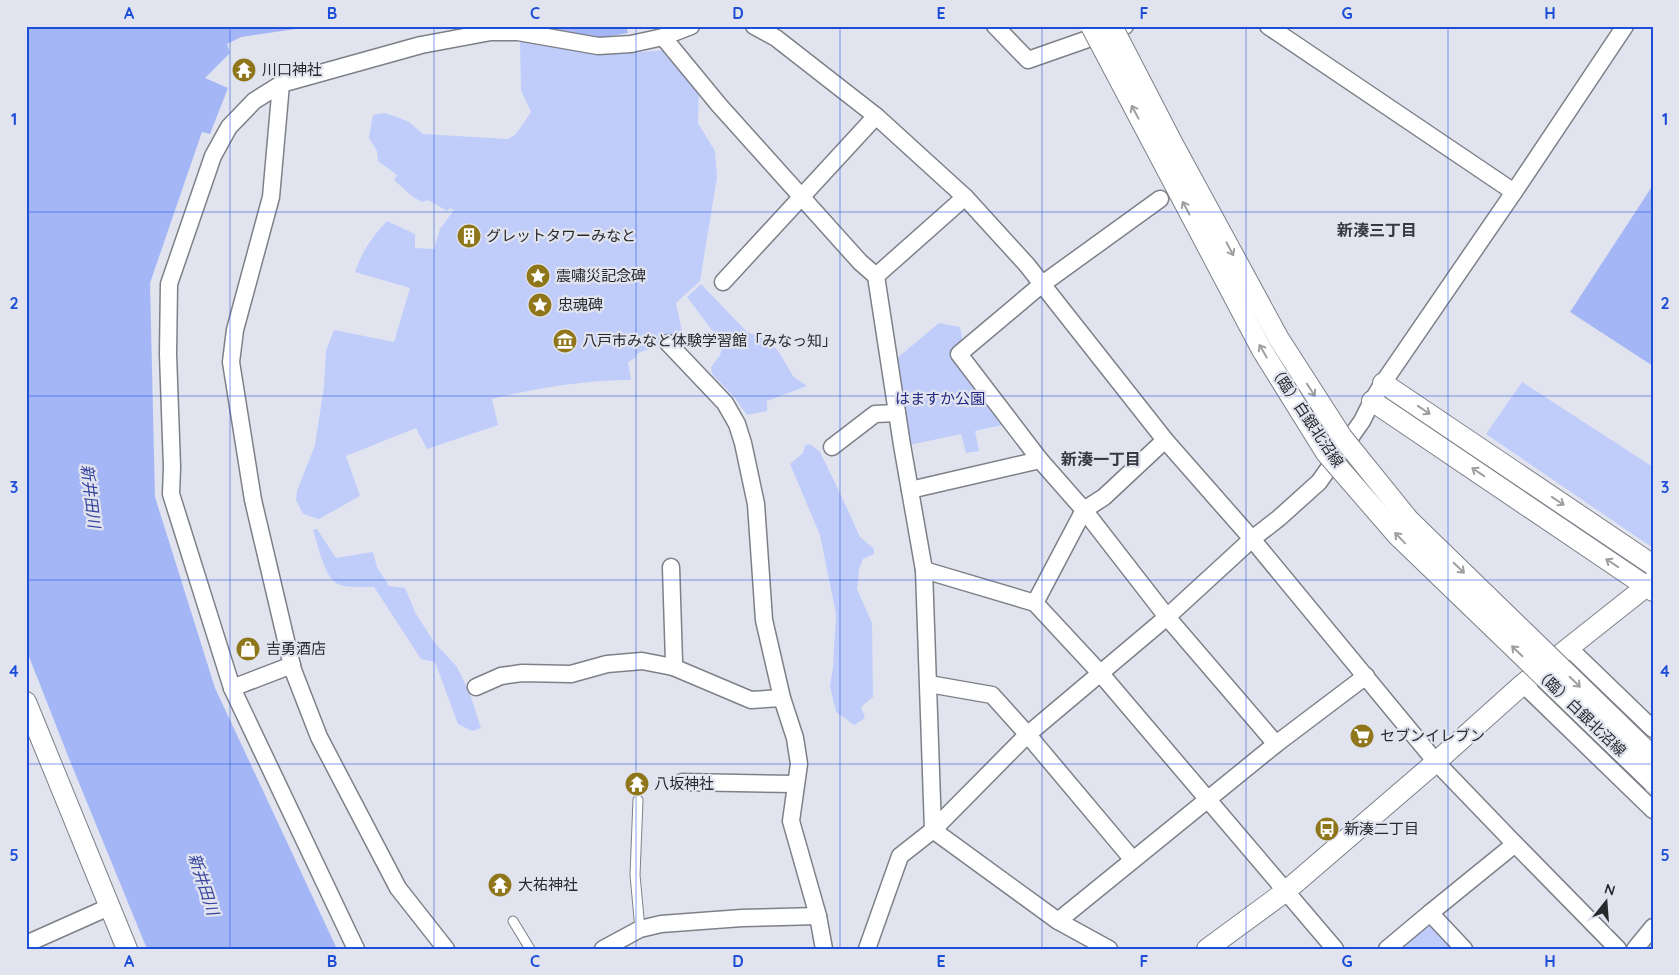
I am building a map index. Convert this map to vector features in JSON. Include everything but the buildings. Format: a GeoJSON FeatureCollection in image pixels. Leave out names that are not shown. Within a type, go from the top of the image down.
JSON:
{"type":"FeatureCollection","features":[{"type":"Feature","properties":{"kind":"street"},"geometry":{"type":"LineString","coordinates":[[356,949],[232,688],[172,494],[168,354],[169,284],[213,156],[229,127],[254,101],[281,84],[420,45],[491,32],[518,32],[598,46],[631,44],[663,37],[691,26]]}},
{"type":"Feature","properties":{"kind":"street"},"geometry":{"type":"LineString","coordinates":[[754,26],[776,38],[876,116],[965,197],[1027,266],[1165,440],[1252,539],[1436,762],[1618,949]]}},
{"type":"Feature","properties":{"kind":"street"},"geometry":{"type":"LineString","coordinates":[[995,26],[1028,60],[1125,26]]}},
{"type":"Feature","properties":{"kind":"street","name":"（臨）白銀北沼線"},"geometry":{"type":"LineString","coordinates":[[1091,26],[1262,350],[1326,453],[1397,535],[1653,782]]}},
{"type":"Feature","properties":{"kind":"street","name":"（臨）白銀北沼線"},"geometry":{"type":"LineString","coordinates":[[1112,26],[1173,144],[1279,339],[1342,437],[1410,520],[1653,758]]}},
{"type":"Feature","properties":{"kind":"street"},"geometry":{"type":"LineString","coordinates":[[1268,26],[1514,192]]}},
{"type":"Feature","properties":{"kind":"street"},"geometry":{"type":"LineString","coordinates":[[867,949],[900,856],[933,830],[1028,735],[1167,617],[1252,539],[1279,518],[1319,482],[1362,421],[1383,383],[1625,26]]}},
{"type":"Feature","properties":{"kind":"street"},"geometry":{"type":"LineString","coordinates":[[663,37],[719,105],[860,262],[876,276],[924,570],[933,830]]}},
{"type":"Feature","properties":{"kind":"street"},"geometry":{"type":"LineString","coordinates":[[281,84],[271,198],[235,330],[231,362],[253,500],[292,665],[319,737],[398,888],[446,949]]}},
{"type":"Feature","properties":{"kind":"street"},"geometry":{"type":"LineString","coordinates":[[723,282],[876,116]]}},
{"type":"Feature","properties":{"kind":"street"},"geometry":{"type":"LineString","coordinates":[[876,276],[965,197]]}},
{"type":"Feature","properties":{"kind":"street"},"geometry":{"type":"LineString","coordinates":[[1160,199],[1041,285],[959,354],[1040,460],[1084,510],[1167,617],[1276,744]]}},
{"type":"Feature","properties":{"kind":"street"},"geometry":{"type":"LineString","coordinates":[[668,343],[725,403],[737,424],[756,504],[764,620],[782,698],[796,738],[799,764],[791,821],[818,916],[824,949]]}},
{"type":"Feature","properties":{"kind":"street"},"geometry":{"type":"LineString","coordinates":[[1383,383],[1653,565]]}},
{"type":"Feature","properties":{"kind":"street"},"geometry":{"type":"LineString","coordinates":[[1207,949],[1286,891],[1436,762],[1523,684],[1568,647],[1650,586],[1372,401]]}},
{"type":"Feature","properties":{"kind":"street"},"geometry":{"type":"LineString","coordinates":[[832,447],[875,414],[897,413]]}},
{"type":"Feature","properties":{"kind":"street"},"geometry":{"type":"LineString","coordinates":[[1035,603],[1084,510],[1104,497],[1165,440]]}},
{"type":"Feature","properties":{"kind":"street"},"geometry":{"type":"LineString","coordinates":[[910,490],[1040,460]]}},
{"type":"Feature","properties":{"kind":"street"},"geometry":{"type":"LineString","coordinates":[[671,567],[673,667]]}},
{"type":"Feature","properties":{"kind":"street"},"geometry":{"type":"LineString","coordinates":[[924,570],[1035,603],[1101,674],[1335,949]]}},
{"type":"Feature","properties":{"kind":"street"},"geometry":{"type":"LineString","coordinates":[[1568,647],[1653,729]]}},
{"type":"Feature","properties":{"kind":"street"},"geometry":{"type":"LineString","coordinates":[[476,687],[501,676],[522,673],[570,674],[607,664],[642,661],[673,667],[751,700],[782,698]]}},
{"type":"Feature","properties":{"kind":"street"},"geometry":{"type":"LineString","coordinates":[[232,688],[292,665]]}},
{"type":"Feature","properties":{"kind":"street"},"geometry":{"type":"LineString","coordinates":[[1058,921],[1276,744],[1366,676]]}},
{"type":"Feature","properties":{"kind":"street"},"geometry":{"type":"LineString","coordinates":[[929,684],[992,694],[1134,860]]}},
{"type":"Feature","properties":{"kind":"street"},"geometry":{"type":"LineString","coordinates":[[1523,684],[1626,786],[1653,810]]}},
{"type":"Feature","properties":{"kind":"street"},"geometry":{"type":"LineString","coordinates":[[27,707],[127,949]]}},
{"type":"Feature","properties":{"kind":"street"},"geometry":{"type":"LineString","coordinates":[[682,782],[795,784]]}},
{"type":"Feature","properties":{"kind":"street"},"geometry":{"type":"LineString","coordinates":[[933,830],[1058,921],[1109,949]]}},
{"type":"Feature","properties":{"kind":"street"},"geometry":{"type":"LineString","coordinates":[[1387,949],[1515,844]]}},
{"type":"Feature","properties":{"kind":"street"},"geometry":{"type":"LineString","coordinates":[[26,944],[110,907]]}},
{"type":"Feature","properties":{"kind":"street"},"geometry":{"type":"LineString","coordinates":[[1430,912],[1464,949]]}},
{"type":"Feature","properties":{"kind":"street"},"geometry":{"type":"LineString","coordinates":[[605,949],[622,937],[640,929],[661,924],[742,918],[818,916]]}},
{"type":"Feature","properties":{"kind":"street"},"geometry":{"type":"LineString","coordinates":[[1635,949],[1653,927]]}},
{"type":"Feature","properties":{"kind":"lane"},"geometry":{"type":"LineString","coordinates":[[638,800],[635,875],[640,929]]}},
{"type":"Feature","properties":{"kind":"lane"},"geometry":{"type":"LineString","coordinates":[[513,921],[530,949]]}},
{"type":"Feature","properties":{"kind":"green space"},"geometry":{"type":"Polygon","coordinates":[[[520,40],[596,53],[666,50],[699,89],[698,123],[715,151],[717,177],[700,281],[676,303],[683,336],[638,353],[635,358],[628,362],[631,380],[561,385],[492,399],[498,425],[427,449],[416,428],[346,456],[360,496],[319,519],[303,514],[296,500],[297,491],[315,445],[324,386],[326,351],[334,330],[394,342],[410,288],[355,272],[361,257],[372,239],[387,221],[415,234],[415,248],[434,249],[440,229],[454,210],[450,208],[447,211],[428,200],[422,202],[413,197],[394,180],[397,175],[378,161],[377,151],[369,138],[373,115],[385,113],[402,119],[409,122],[423,134],[508,139],[516,134],[531,112],[521,90],[520,40]]]}},
{"type":"Feature","properties":{"kind":"green space"},"geometry":{"type":"Polygon","coordinates":[[[701,284],[747,332],[769,341],[779,352],[793,376],[807,386],[767,401],[767,411],[747,415],[734,397],[712,374],[711,367],[720,355],[723,345],[687,297],[701,284]]]}},
{"type":"Feature","properties":{"kind":"green space","name":"はますか公園"},"geometry":{"type":"Polygon","coordinates":[[[939,323],[960,327],[963,342],[952,352],[1007,424],[975,431],[979,451],[966,453],[961,434],[909,445],[896,359],[939,323]]]}},
{"type":"Feature","properties":{"kind":"green space"},"geometry":{"type":"Polygon","coordinates":[[[1522,382],[1653,467],[1653,548],[1486,434],[1522,382]]]}},
{"type":"Feature","properties":{"kind":"green space"},"geometry":{"type":"Polygon","coordinates":[[[810,444],[820,452],[860,537],[874,549],[874,554],[863,559],[859,569],[857,589],[872,623],[873,697],[861,707],[865,718],[854,725],[836,712],[830,686],[836,614],[820,535],[790,464],[803,453],[805,445],[810,444]]]}},
{"type":"Feature","properties":{"kind":"green space"},"geometry":{"type":"Polygon","coordinates":[[[317,529],[336,558],[373,552],[377,567],[389,586],[405,588],[416,614],[434,642],[457,667],[470,694],[481,728],[472,731],[458,724],[435,662],[421,659],[374,587],[346,586],[338,584],[333,580],[325,568],[319,552],[313,530],[317,529]]]}},
{"type":"Feature","properties":{"kind":"green space"},"geometry":{"type":"Polygon","coordinates":[[[1424,926],[1433,927],[1454,949],[1396,949],[1424,926]]]}},
{"type":"Feature","properties":{"kind":"water","name":"新井田川"},"geometry":{"type":"Polygon","coordinates":[[[26,26],[317,26],[241,37],[227,44],[230,53],[205,78],[228,88],[210,134],[202,132],[150,283],[155,497],[215,688],[337,949],[147,949],[26,649],[26,26]]]}},
{"type":"Feature","properties":{"kind":"water"},"geometry":{"type":"Polygon","coordinates":[[[555,26],[626,26],[628,33],[599,38],[558,34],[555,26]]]}},
{"type":"Feature","properties":{"kind":"water"},"geometry":{"type":"Polygon","coordinates":[[[1653,185],[1653,366],[1570,312],[1653,185]]]}},
{"type":"Feature","properties":{"kind":"place","name":"川口神社"},"geometry":{"type":"Point","coordinates":[244,70]}},
{"type":"Feature","properties":{"kind":"place","name":"グレットタワーみなと"},"geometry":{"type":"Point","coordinates":[469,236]}},
{"type":"Feature","properties":{"kind":"place","name":"震嘯災記念碑"},"geometry":{"type":"Point","coordinates":[538,276]}},
{"type":"Feature","properties":{"kind":"place","name":"忠魂碑"},"geometry":{"type":"Point","coordinates":[540,305]}},
{"type":"Feature","properties":{"kind":"place","name":"八戸市みなと体験学習館「みなっ知」"},"geometry":{"type":"Point","coordinates":[565,341]}},
{"type":"Feature","properties":{"kind":"place","name":"吉勇酒店"},"geometry":{"type":"Point","coordinates":[248,649]}},
{"type":"Feature","properties":{"kind":"place","name":"セブンイレブン"},"geometry":{"type":"Point","coordinates":[1362,736]}},
{"type":"Feature","properties":{"kind":"place","name":"八坂神社"},"geometry":{"type":"Point","coordinates":[637,784]}},
{"type":"Feature","properties":{"kind":"place","name":"新湊二丁目"},"geometry":{"type":"Point","coordinates":[1327,829]}},
{"type":"Feature","properties":{"kind":"place","name":"大祐神社"},"geometry":{"type":"Point","coordinates":[500,885]}},
{"type":"Feature","properties":{"kind":"district","name":"新湊三丁目"},"geometry":{"type":"Point","coordinates":[1377,230]}},
{"type":"Feature","properties":{"kind":"district","name":"新湊一丁目"},"geometry":{"type":"Point","coordinates":[1101,459]}}]}
